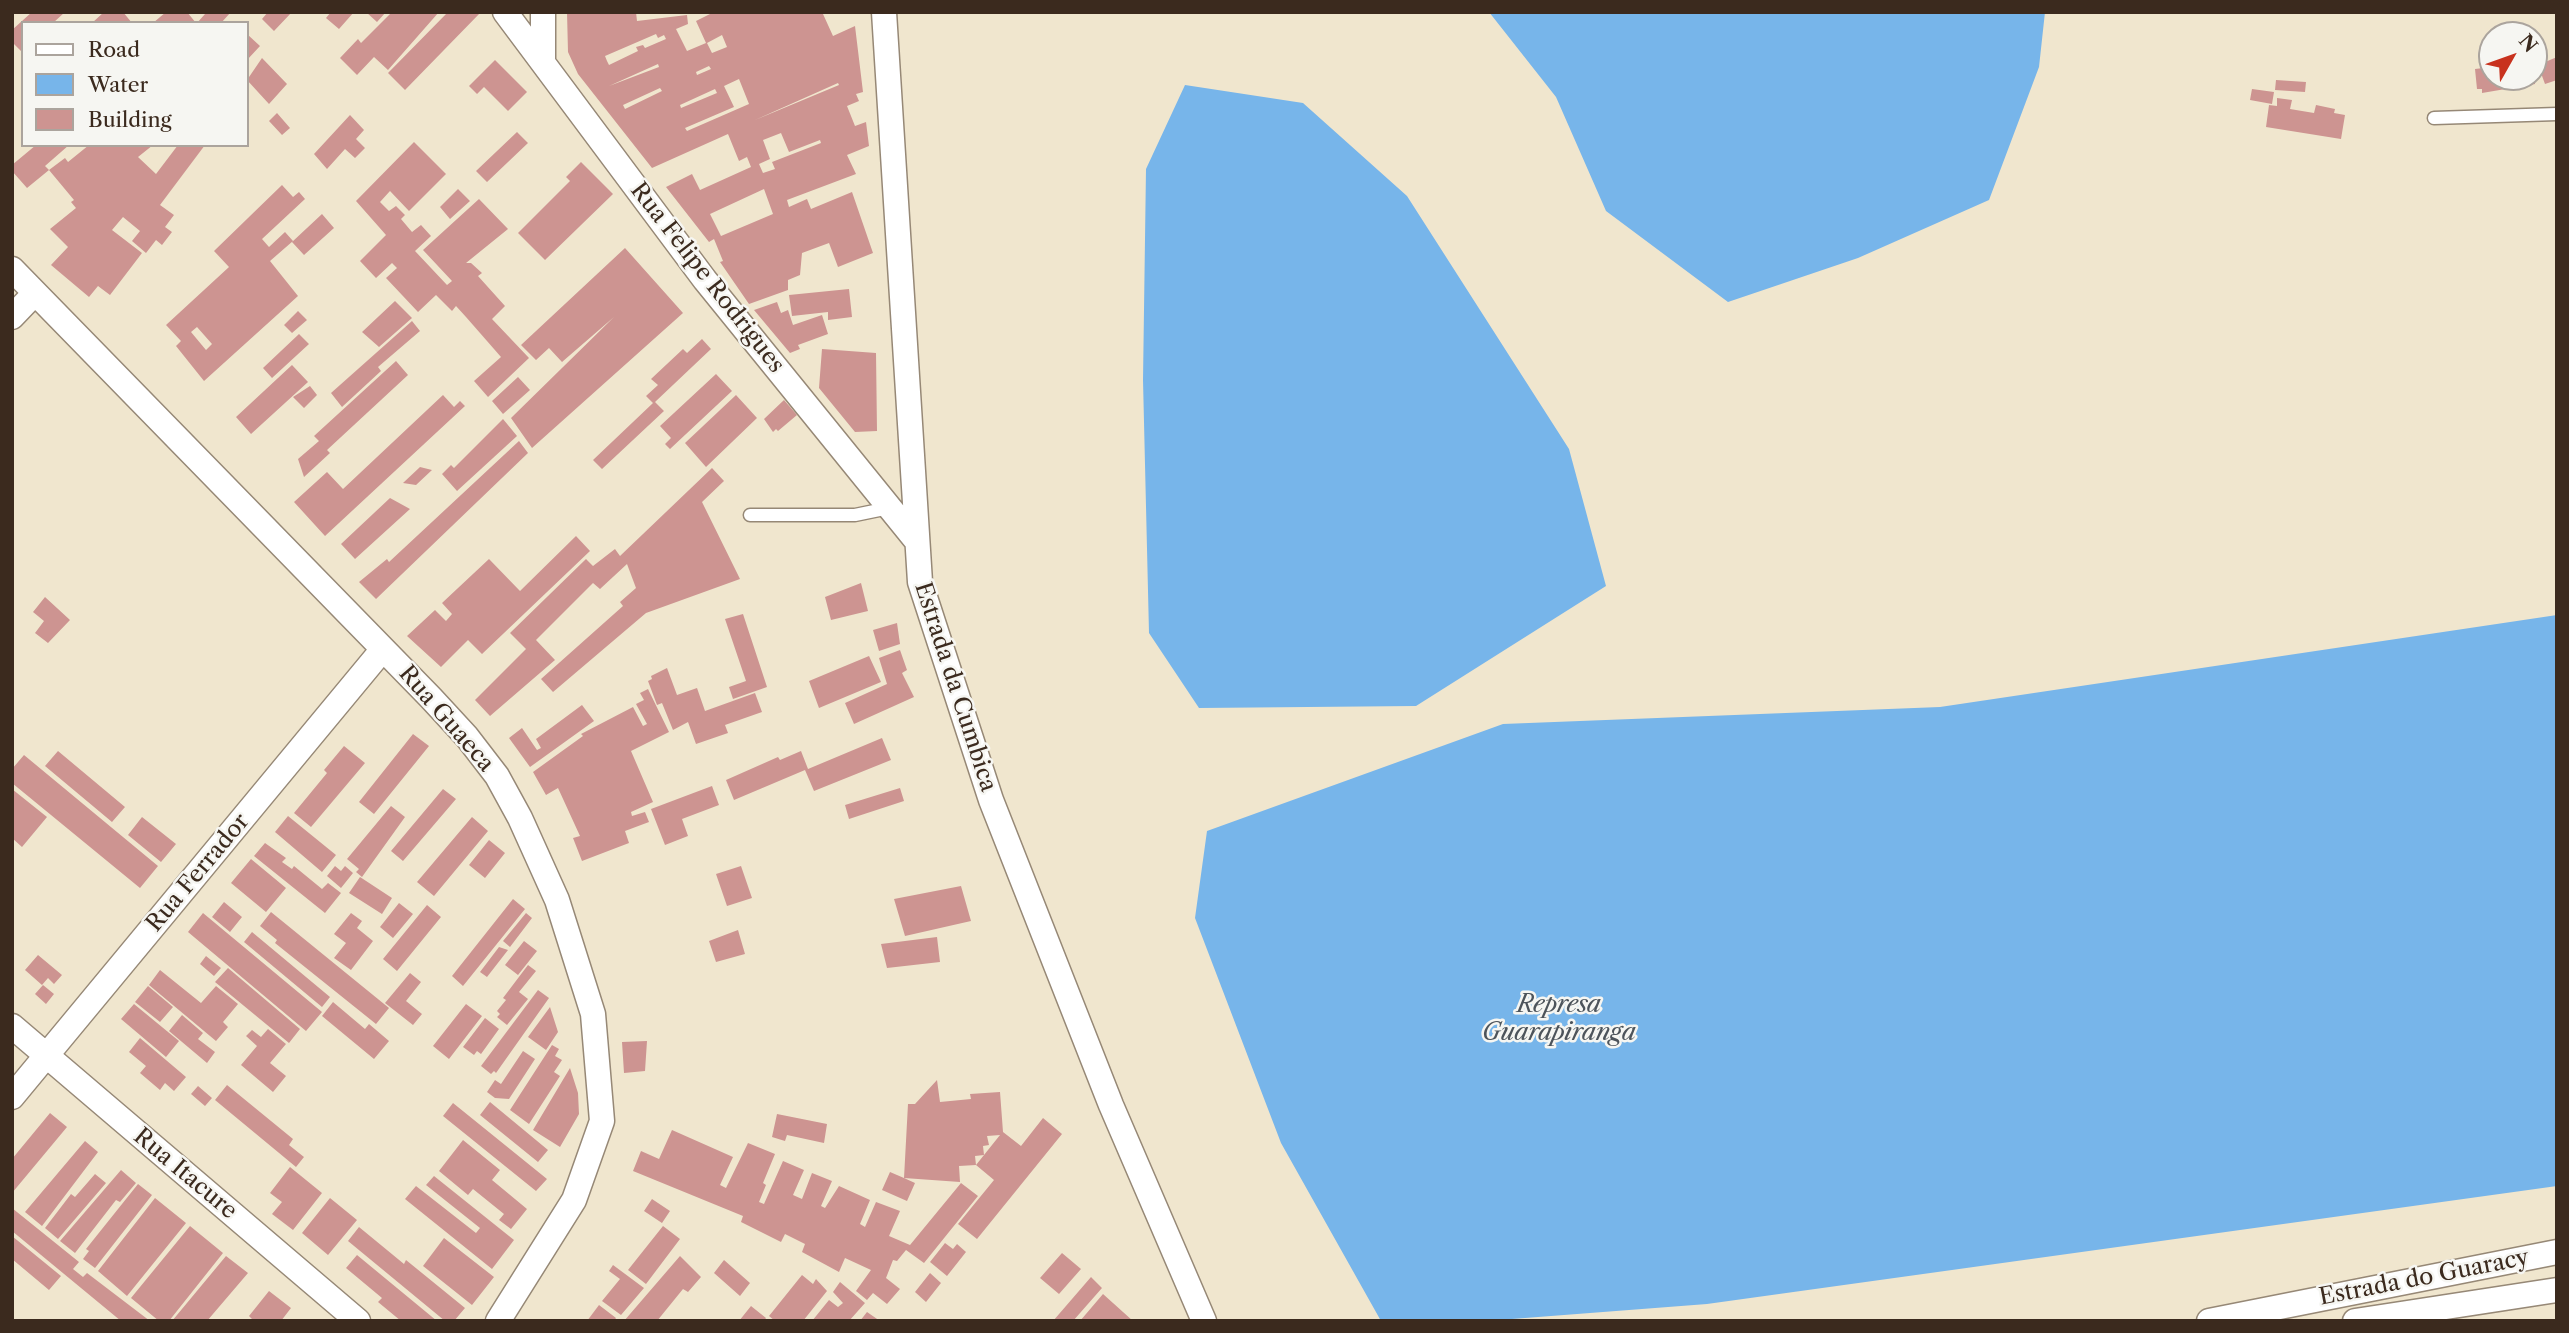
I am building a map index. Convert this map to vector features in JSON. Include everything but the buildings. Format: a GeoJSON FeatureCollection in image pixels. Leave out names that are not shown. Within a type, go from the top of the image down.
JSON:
{"type":"FeatureCollection","features":[{"type":"Feature","properties":{"kind":"street","name":"Rua Felipe Rodrigues"},"geometry":{"type":"LineString","coordinates":[[505,12],[705,280],[915,539]]}},
{"type":"Feature","properties":{"kind":"street"},"geometry":{"type":"LineString","coordinates":[[543,12],[543,62]]}},
{"type":"Feature","properties":{"kind":"street","name":"Estrada da Cumbica"},"geometry":{"type":"LineString","coordinates":[[884,12],[915,539],[920,582],[991,800],[1111,1105],[1204,1321]]}},
{"type":"Feature","properties":{"kind":"street","name":"Rua Guaeca"},"geometry":{"type":"LineString","coordinates":[[12,269],[467,737],[497,776],[520,818],[557,900],[593,1014],[602,1121],[573,1200],[498,1321]]}},
{"type":"Feature","properties":{"kind":"street"},"geometry":{"type":"LineString","coordinates":[[12,317],[35,293]]}},
{"type":"Feature","properties":{"kind":"street","name":"Rua Ferrador"},"geometry":{"type":"LineString","coordinates":[[12,1097],[383,649]]}},
{"type":"Feature","properties":{"kind":"street","name":"Rua Itacure"},"geometry":{"type":"LineString","coordinates":[[12,1026],[358,1321]]}},
{"type":"Feature","properties":{"kind":"street","name":"Estrada do Guaracy"},"geometry":{"type":"LineString","coordinates":[[2209,1321],[2557,1252]]}},
{"type":"Feature","properties":{"kind":"street"},"geometry":{"type":"LineString","coordinates":[[2355,1321],[2463,1313],[2557,1290]]}},
{"type":"Feature","properties":{"kind":"lane"},"geometry":{"type":"LineString","coordinates":[[2434,118],[2557,114]]}},
{"type":"Feature","properties":{"kind":"lane"},"geometry":{"type":"LineString","coordinates":[[750,515],[855,515],[890,508]]}},
{"type":"Feature","properties":{"kind":"water"},"geometry":{"type":"Polygon","coordinates":[[[1489,12],[2045,12],[2039,67],[1989,200],[1858,258],[1728,302],[1606,211],[1556,97],[1489,12]]]}},
{"type":"Feature","properties":{"kind":"water"},"geometry":{"type":"Polygon","coordinates":[[[1185,85],[1303,103],[1407,196],[1569,449],[1606,586],[1416,706],[1199,708],[1149,633],[1143,380],[1146,169],[1185,85]]]}},
{"type":"Feature","properties":{"kind":"water","name":"Represa Guarapiranga"},"geometry":{"type":"Polygon","coordinates":[[[2557,615],[2557,1186],[1707,1304],[1486,1321],[1381,1321],[1281,1143],[1195,918],[1207,831],[1503,724],[1940,707],[2557,615]]]}}]}
